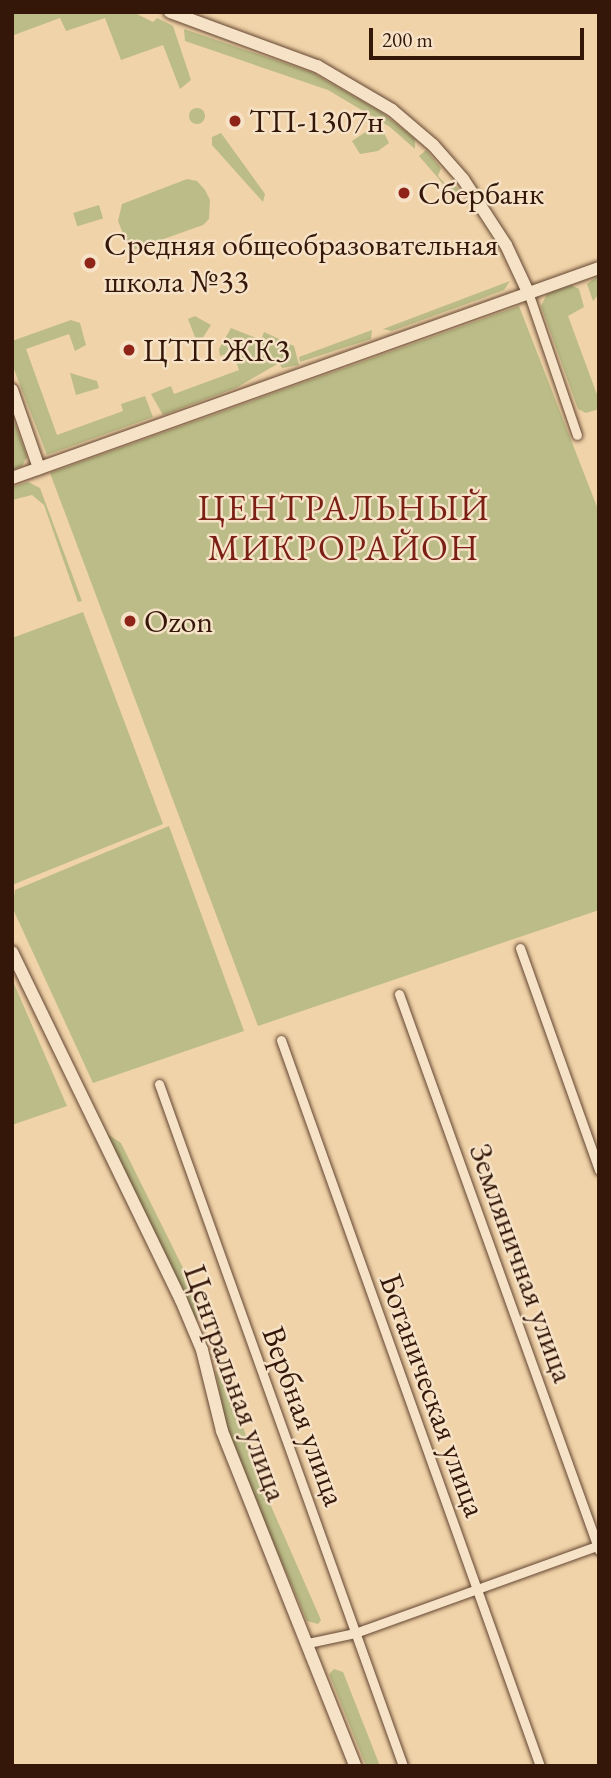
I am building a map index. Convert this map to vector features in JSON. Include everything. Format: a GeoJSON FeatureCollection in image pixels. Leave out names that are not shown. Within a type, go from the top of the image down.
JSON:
{"type":"FeatureCollection","features":[{"type":"Feature","properties":{"kind":"main road"},"geometry":{"type":"LineString","coordinates":[[170,12],[317,66],[392,110],[433,145],[463,179],[506,245],[528,292]]}},
{"type":"Feature","properties":{"kind":"main road"},"geometry":{"type":"LineString","coordinates":[[12,478],[599,268]]}},
{"type":"Feature","properties":{"kind":"main road"},"geometry":{"type":"LineString","coordinates":[[12,390],[39,468]]}},
{"type":"Feature","properties":{"kind":"main road","name":"Центральная улица"},"geometry":{"type":"LineString","coordinates":[[12,951],[181,1300],[202,1350],[222,1431],[355,1766]]}},
{"type":"Feature","properties":{"kind":"street"},"geometry":{"type":"LineString","coordinates":[[528,292],[577,435]]}},
{"type":"Feature","properties":{"kind":"street"},"geometry":{"type":"LineString","coordinates":[[520,948],[599,1170]]}},
{"type":"Feature","properties":{"kind":"street","name":"Земляничная улица"},"geometry":{"type":"LineString","coordinates":[[399,993],[598,1547]]}},
{"type":"Feature","properties":{"kind":"street","name":"Ботаническая улица"},"geometry":{"type":"LineString","coordinates":[[281,1040],[540,1766]]}},
{"type":"Feature","properties":{"kind":"street","name":"Вербная улица"},"geometry":{"type":"LineString","coordinates":[[159,1084],[403,1766]]}},
{"type":"Feature","properties":{"kind":"street"},"geometry":{"type":"LineString","coordinates":[[308,1643],[355,1633],[598,1547]]}},
{"type":"Feature","properties":{"kind":"green space"},"geometry":{"type":"Polygon","coordinates":[[[12,12],[133,12],[153,22],[157,18],[173,26],[191,80],[180,89],[163,45],[121,60],[105,18],[66,31],[60,18],[14,35],[12,12]]]}},
{"type":"Feature","properties":{"kind":"green space"},"geometry":{"type":"Polygon","coordinates":[[[184,29],[311,72],[381,112],[415,139],[415,149],[390,127],[328,90],[185,41],[184,29]]]}},
{"type":"Feature","properties":{"kind":"green space"},"geometry":{"type":"Polygon","coordinates":[[[197,108],[203,110],[203,122],[197,124],[191,122],[189,116],[191,110],[197,108]]]}},
{"type":"Feature","properties":{"kind":"green space"},"geometry":{"type":"Polygon","coordinates":[[[373,127],[382,129],[389,143],[378,151],[360,154],[352,141],[373,127]]]}},
{"type":"Feature","properties":{"kind":"green space"},"geometry":{"type":"Polygon","coordinates":[[[221,133],[265,194],[263,202],[212,145],[212,137],[221,133]]]}},
{"type":"Feature","properties":{"kind":"green space"},"geometry":{"type":"Polygon","coordinates":[[[426,150],[441,168],[438,176],[448,187],[454,185],[461,191],[461,200],[458,201],[419,156],[426,150]]]}},
{"type":"Feature","properties":{"kind":"green space"},"geometry":{"type":"Polygon","coordinates":[[[187,179],[197,181],[205,190],[210,200],[209,219],[203,225],[130,251],[118,221],[122,204],[187,179]]]}},
{"type":"Feature","properties":{"kind":"green space"},"geometry":{"type":"Polygon","coordinates":[[[99,205],[103,218],[77,226],[73,213],[99,205]]]}},
{"type":"Feature","properties":{"kind":"green space"},"geometry":{"type":"Polygon","coordinates":[[[599,275],[599,294],[593,301],[587,284],[599,275]]]}},
{"type":"Feature","properties":{"kind":"green space"},"geometry":{"type":"Polygon","coordinates":[[[510,281],[504,290],[483,298],[392,331],[383,329],[510,281]]]}},
{"type":"Feature","properties":{"kind":"green space"},"geometry":{"type":"Polygon","coordinates":[[[571,285],[579,289],[584,307],[568,316],[599,400],[599,409],[586,413],[578,409],[541,306],[547,294],[571,285]]]}},
{"type":"Feature","properties":{"kind":"green space"},"geometry":{"type":"Polygon","coordinates":[[[519,306],[599,512],[599,910],[258,1026],[50,473],[519,306]]]}},
{"type":"Feature","properties":{"kind":"green space"},"geometry":{"type":"Polygon","coordinates":[[[195,316],[211,325],[198,345],[188,319],[195,316]]]}},
{"type":"Feature","properties":{"kind":"green space"},"geometry":{"type":"Polygon","coordinates":[[[71,320],[80,323],[86,345],[75,351],[69,334],[26,349],[57,435],[123,411],[121,404],[145,396],[153,417],[47,455],[12,364],[12,341],[71,320]]]}},
{"type":"Feature","properties":{"kind":"green space"},"geometry":{"type":"Polygon","coordinates":[[[231,328],[261,340],[264,332],[294,346],[299,365],[282,368],[279,363],[236,388],[163,415],[151,394],[171,386],[174,394],[239,370],[233,352],[220,356],[219,349],[231,328]]]}},
{"type":"Feature","properties":{"kind":"green space"},"geometry":{"type":"Polygon","coordinates":[[[372,330],[371,339],[300,362],[299,357],[372,330]]]}},
{"type":"Feature","properties":{"kind":"green space"},"geometry":{"type":"Polygon","coordinates":[[[70,373],[97,381],[99,388],[76,395],[70,373]]]}},
{"type":"Feature","properties":{"kind":"green space"},"geometry":{"type":"Polygon","coordinates":[[[12,415],[27,457],[22,466],[12,470],[12,415]]]}},
{"type":"Feature","properties":{"kind":"green space"},"geometry":{"type":"Polygon","coordinates":[[[28,482],[40,488],[82,601],[78,602],[44,505],[32,495],[12,500],[12,487],[28,482]]]}},
{"type":"Feature","properties":{"kind":"green space"},"geometry":{"type":"Polygon","coordinates":[[[83,612],[163,824],[12,885],[12,638],[83,612]]]}},
{"type":"Feature","properties":{"kind":"green space"},"geometry":{"type":"Polygon","coordinates":[[[169,826],[244,1031],[93,1083],[12,907],[15,890],[169,826]]]}},
{"type":"Feature","properties":{"kind":"green space"},"geometry":{"type":"Polygon","coordinates":[[[12,979],[67,1106],[12,1125],[12,979]]]}},
{"type":"Feature","properties":{"kind":"green space"},"geometry":{"type":"Polygon","coordinates":[[[106,1133],[121,1143],[188,1278],[200,1304],[197,1321],[106,1133]]]}},
{"type":"Feature","properties":{"kind":"green space"},"geometry":{"type":"Polygon","coordinates":[[[215,1369],[239,1415],[267,1497],[321,1620],[318,1624],[307,1621],[229,1439],[215,1369]]]}},
{"type":"Feature","properties":{"kind":"green space"},"geometry":{"type":"Polygon","coordinates":[[[334,1669],[343,1672],[380,1766],[366,1766],[329,1674],[334,1669]]]}},
{"type":"Feature","properties":{"kind":"place","name":"ТП-1307н"},"geometry":{"type":"Point","coordinates":[235,121]}},
{"type":"Feature","properties":{"kind":"place","name":"Сбербанк"},"geometry":{"type":"Point","coordinates":[404,193]}},
{"type":"Feature","properties":{"kind":"place","name":"Средняя общеобразовательная школа №33"},"geometry":{"type":"Point","coordinates":[90,263]}},
{"type":"Feature","properties":{"kind":"place","name":"ЦТП ЖК3"},"geometry":{"type":"Point","coordinates":[129,350]}},
{"type":"Feature","properties":{"kind":"place","name":"Ozon"},"geometry":{"type":"Point","coordinates":[130,621]}},
{"type":"Feature","properties":{"kind":"district","name":"ЦЕНТРАЛЬНЫЙ МИКРОРАЙОН"},"geometry":{"type":"Point","coordinates":[344,528]}}]}
